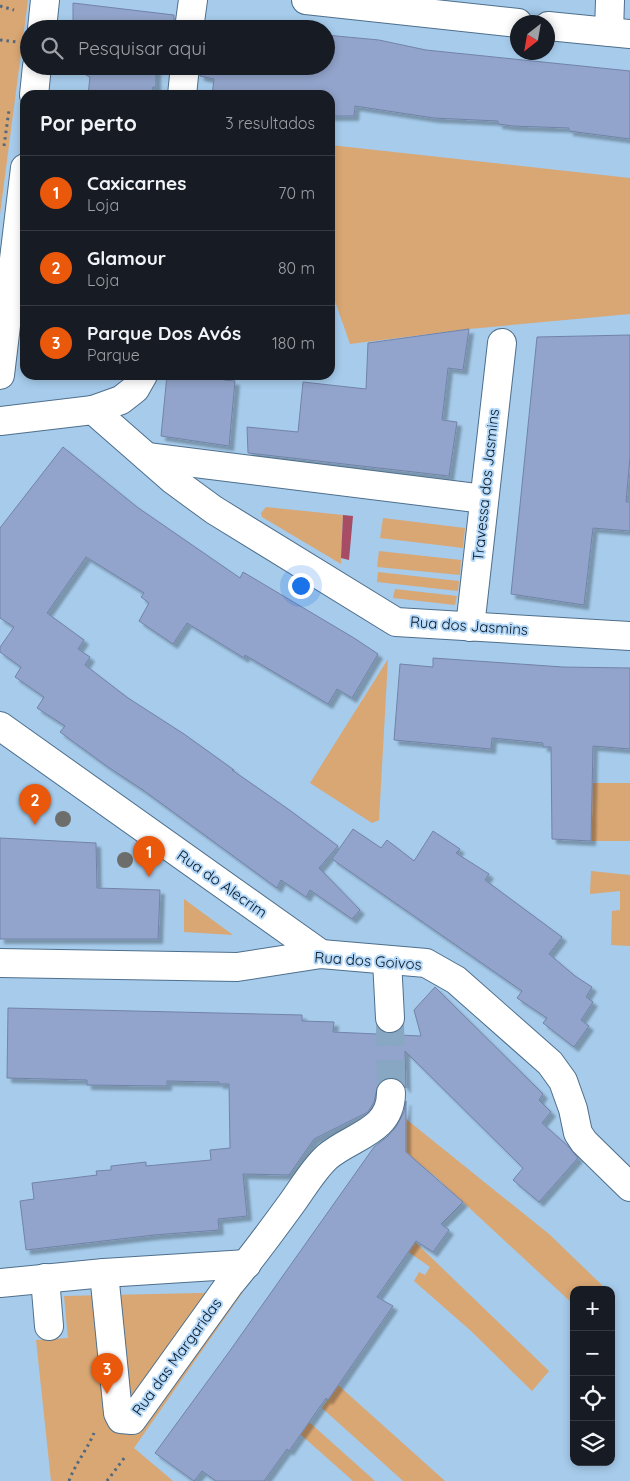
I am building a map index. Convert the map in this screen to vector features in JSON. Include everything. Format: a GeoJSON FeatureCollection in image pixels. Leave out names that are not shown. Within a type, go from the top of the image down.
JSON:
{"type":"FeatureCollection","features":[{"type":"Feature","properties":{"kind":"street"},"geometry":{"type":"LineString","coordinates":[[43,20],[45,0]]}},
{"type":"Feature","properties":{"kind":"street"},"geometry":{"type":"LineString","coordinates":[[191,20],[193,0]]}},
{"type":"Feature","properties":{"kind":"street"},"geometry":{"type":"LineString","coordinates":[[555,27],[619,33],[610,0]]}},
{"type":"Feature","properties":{"kind":"street"},"geometry":{"type":"LineString","coordinates":[[319,1],[510,21]]}},
{"type":"Feature","properties":{"kind":"street"},"geometry":{"type":"LineString","coordinates":[[35,90],[36,75]]}},
{"type":"Feature","properties":{"kind":"street"},"geometry":{"type":"LineString","coordinates":[[183,90],[184,75]]}},
{"type":"Feature","properties":{"kind":"street"},"geometry":{"type":"LineString","coordinates":[[0,374],[20,209]]}},
{"type":"Feature","properties":{"kind":"street","name":"Travessa dos Jasmins"},"geometry":{"type":"LineString","coordinates":[[470,627],[502,343]]}},
{"type":"Feature","properties":{"kind":"street"},"geometry":{"type":"LineString","coordinates":[[0,421],[92,410],[122,400],[135,389],[140,380]]}},
{"type":"Feature","properties":{"kind":"street","name":"Rua dos Jasmins"},"geometry":{"type":"LineString","coordinates":[[92,410],[173,480],[214,510],[396,622],[630,636]]}},
{"type":"Feature","properties":{"kind":"street"},"geometry":{"type":"LineString","coordinates":[[147,457],[484,499]]}},
{"type":"Feature","properties":{"kind":"street","name":"Rua do Alecrim"},"geometry":{"type":"LineString","coordinates":[[0,726],[321,954]]}},
{"type":"Feature","properties":{"kind":"street","name":"Rua dos Goivos"},"geometry":{"type":"LineString","coordinates":[[0,963],[237,966],[321,954],[426,963],[456,980],[550,1062],[563,1081],[573,1109],[578,1133],[584,1142],[630,1187]]}},
{"type":"Feature","properties":{"kind":"street"},"geometry":{"type":"LineString","coordinates":[[387,960],[390,1018]]}},
{"type":"Feature","properties":{"kind":"street","name":"Rua das Margaridas"},"geometry":{"type":"LineString","coordinates":[[104,1273],[118,1413],[119,1418],[127,1421],[137,1416],[229,1285],[247,1264],[326,1158],[380,1123],[387,1112],[390,1093]]}},
{"type":"Feature","properties":{"kind":"street"},"geometry":{"type":"LineString","coordinates":[[0,1283],[104,1273],[247,1264]]}},
{"type":"Feature","properties":{"kind":"street"},"geometry":{"type":"LineString","coordinates":[[45,1278],[49,1326]]}},
{"type":"Feature","properties":{"kind":"path"},"geometry":{"type":"LineString","coordinates":[[0,40],[18,42]]}},
{"type":"Feature","properties":{"kind":"path"},"geometry":{"type":"LineString","coordinates":[[69,1481],[95,1431]]}},
{"type":"Feature","properties":{"kind":"path"},"geometry":{"type":"LineString","coordinates":[[107,1481],[125,1458]]}},
{"type":"Feature","properties":{"kind":"shaded area"},"geometry":{"type":"Polygon","coordinates":[[[0,0],[28,0],[25,20],[20,20],[20,61],[0,214],[0,0]]]}},
{"type":"Feature","properties":{"kind":"shaded area"},"geometry":{"type":"Polygon","coordinates":[[[335,146],[630,178],[630,314],[469,329],[350,344],[335,301],[335,146]]]}},
{"type":"Feature","properties":{"kind":"shaded area"},"geometry":{"type":"Polygon","coordinates":[[[266,507],[343,515],[341,564],[262,517],[261,513],[266,507]]]}},
{"type":"Feature","properties":{"kind":"shaded area"},"geometry":{"type":"Polygon","coordinates":[[[343,515],[353,516],[349,560],[341,558],[343,515]]]}},
{"type":"Feature","properties":{"kind":"shaded area"},"geometry":{"type":"Polygon","coordinates":[[[383,518],[465,528],[463,548],[380,538],[383,518]]]}},
{"type":"Feature","properties":{"kind":"shaded area"},"geometry":{"type":"Polygon","coordinates":[[[379,551],[461,560],[460,575],[377,567],[379,551]]]}},
{"type":"Feature","properties":{"kind":"shaded area"},"geometry":{"type":"Polygon","coordinates":[[[378,572],[459,581],[458,591],[377,582],[378,572]]]}},
{"type":"Feature","properties":{"kind":"shaded area"},"geometry":{"type":"Polygon","coordinates":[[[395,589],[457,596],[455,605],[393,598],[395,589]]]}},
{"type":"Feature","properties":{"kind":"shaded area"},"geometry":{"type":"Polygon","coordinates":[[[388,659],[379,820],[372,823],[310,783],[388,659]]]}},
{"type":"Feature","properties":{"kind":"shaded area"},"geometry":{"type":"Polygon","coordinates":[[[592,783],[630,783],[630,841],[591,841],[592,783]]]}},
{"type":"Feature","properties":{"kind":"shaded area"},"geometry":{"type":"Polygon","coordinates":[[[591,871],[630,875],[630,946],[611,945],[612,911],[620,910],[620,891],[590,894],[591,871]]]}},
{"type":"Feature","properties":{"kind":"shaded area"},"geometry":{"type":"Polygon","coordinates":[[[184,899],[233,935],[184,932],[184,899]]]}},
{"type":"Feature","properties":{"kind":"shaded area"},"geometry":{"type":"Polygon","coordinates":[[[406,1119],[549,1234],[603,1286],[570,1286],[570,1301],[436,1177],[406,1153],[406,1119]]]}},
{"type":"Feature","properties":{"kind":"shaded area"},"geometry":{"type":"Polygon","coordinates":[[[413,1240],[549,1371],[532,1391],[471,1331],[414,1281],[419,1272],[425,1275],[430,1267],[404,1249],[413,1240]]]}},
{"type":"Feature","properties":{"kind":"shaded area"},"geometry":{"type":"Polygon","coordinates":[[[243,1292],[134,1448],[173,1481],[51,1481],[36,1340],[68,1338],[64,1296],[243,1292]]]}},
{"type":"Feature","properties":{"kind":"shaded area"},"geometry":{"type":"Polygon","coordinates":[[[338,1385],[445,1481],[403,1481],[322,1408],[338,1385]]]}},
{"type":"Feature","properties":{"kind":"shaded area"},"geometry":{"type":"Polygon","coordinates":[[[309,1422],[375,1481],[353,1481],[300,1434],[309,1422]]]}},
{"type":"Feature","properties":{"kind":"building"},"geometry":{"type":"Polygon","coordinates":[[[73,3],[174,15],[174,20],[73,20],[73,3]]]}},
{"type":"Feature","properties":{"kind":"building"},"geometry":{"type":"Polygon","coordinates":[[[335,36],[379,40],[426,50],[630,71],[630,139],[569,131],[569,128],[513,126],[498,124],[498,121],[434,118],[355,106],[354,116],[335,116],[335,90],[213,90],[214,79],[200,75],[335,75],[335,36]]]}},
{"type":"Feature","properties":{"kind":"building"},"geometry":{"type":"Polygon","coordinates":[[[86,75],[156,75],[156,87],[153,87],[153,90],[89,90],[90,77],[86,75]]]}},
{"type":"Feature","properties":{"kind":"building"},"geometry":{"type":"Polygon","coordinates":[[[469,329],[463,370],[448,368],[442,420],[457,422],[449,476],[248,453],[247,427],[298,432],[303,382],[366,389],[368,343],[469,329]]]}},
{"type":"Feature","properties":{"kind":"building"},"geometry":{"type":"Polygon","coordinates":[[[630,335],[630,457],[626,502],[630,502],[630,531],[593,528],[584,605],[511,594],[537,337],[630,335]]]}},
{"type":"Feature","properties":{"kind":"building"},"geometry":{"type":"Polygon","coordinates":[[[167,380],[235,381],[229,446],[161,436],[167,380]]]}},
{"type":"Feature","properties":{"kind":"building"},"geometry":{"type":"Polygon","coordinates":[[[63,447],[137,507],[240,578],[243,572],[378,654],[352,698],[337,689],[328,704],[245,655],[244,658],[187,623],[173,644],[139,621],[149,603],[141,597],[144,593],[86,557],[47,613],[84,640],[78,649],[90,657],[85,665],[128,698],[184,734],[338,846],[319,868],[360,910],[352,919],[310,890],[306,897],[281,880],[277,888],[143,790],[108,767],[60,732],[65,726],[37,708],[44,697],[15,677],[21,667],[0,652],[0,647],[14,627],[0,618],[0,528],[63,447]]]}},
{"type":"Feature","properties":{"kind":"building"},"geometry":{"type":"Polygon","coordinates":[[[433,658],[563,667],[630,668],[630,749],[593,746],[591,841],[552,839],[551,747],[543,747],[543,743],[492,738],[491,749],[394,740],[400,664],[433,667],[433,658]]]}},
{"type":"Feature","properties":{"kind":"building"},"geometry":{"type":"Polygon","coordinates":[[[353,829],[381,848],[387,840],[414,861],[433,831],[460,849],[456,853],[489,874],[485,880],[562,937],[549,954],[575,976],[592,987],[586,997],[593,1002],[581,1020],[589,1026],[574,1047],[543,1023],[547,1018],[517,998],[522,991],[332,859],[353,829]]]}},
{"type":"Feature","properties":{"kind":"building"},"geometry":{"type":"Polygon","coordinates":[[[0,838],[96,843],[97,888],[160,890],[158,939],[0,939],[0,838]]]}},
{"type":"Feature","properties":{"kind":"building"},"geometry":{"type":"Polygon","coordinates":[[[435,987],[543,1094],[539,1100],[551,1112],[542,1123],[568,1146],[578,1158],[539,1202],[513,1180],[523,1168],[405,1051],[406,1088],[400,1080],[393,1078],[385,1079],[378,1084],[374,1102],[368,1112],[314,1139],[289,1175],[243,1174],[247,1216],[218,1219],[219,1230],[154,1235],[26,1250],[20,1201],[34,1199],[32,1183],[97,1175],[96,1171],[111,1170],[111,1166],[146,1162],[146,1166],[211,1160],[210,1150],[230,1148],[229,1084],[219,1084],[219,1082],[167,1081],[167,1086],[87,1085],[87,1080],[7,1078],[8,1008],[302,1015],[302,1021],[334,1022],[333,1032],[421,1036],[414,1010],[435,987]]]}},
{"type":"Feature","properties":{"kind":"building"},"geometry":{"type":"Polygon","coordinates":[[[406,1101],[406,1152],[463,1202],[441,1224],[449,1230],[433,1252],[416,1241],[377,1297],[393,1306],[328,1400],[326,1398],[289,1451],[287,1449],[264,1481],[216,1481],[202,1471],[194,1481],[155,1453],[374,1147],[396,1127],[404,1112],[406,1101]]]}},
{"type":"Feature","properties":{"kind":"tunnel"},"geometry":{"type":"LineString","coordinates":[[390,1018],[391,1093]]}},
{"type":"Feature","properties":{"kind":"place","name":"Glamour"},"geometry":{"type":"Point","coordinates":[35,825]}},
{"type":"Feature","properties":{"kind":"place","name":"Caxicarnes"},"geometry":{"type":"Point","coordinates":[149,877]}},
{"type":"Feature","properties":{"kind":"place","name":"Parque Dos Avós"},"geometry":{"type":"Point","coordinates":[107,1394]}}]}
